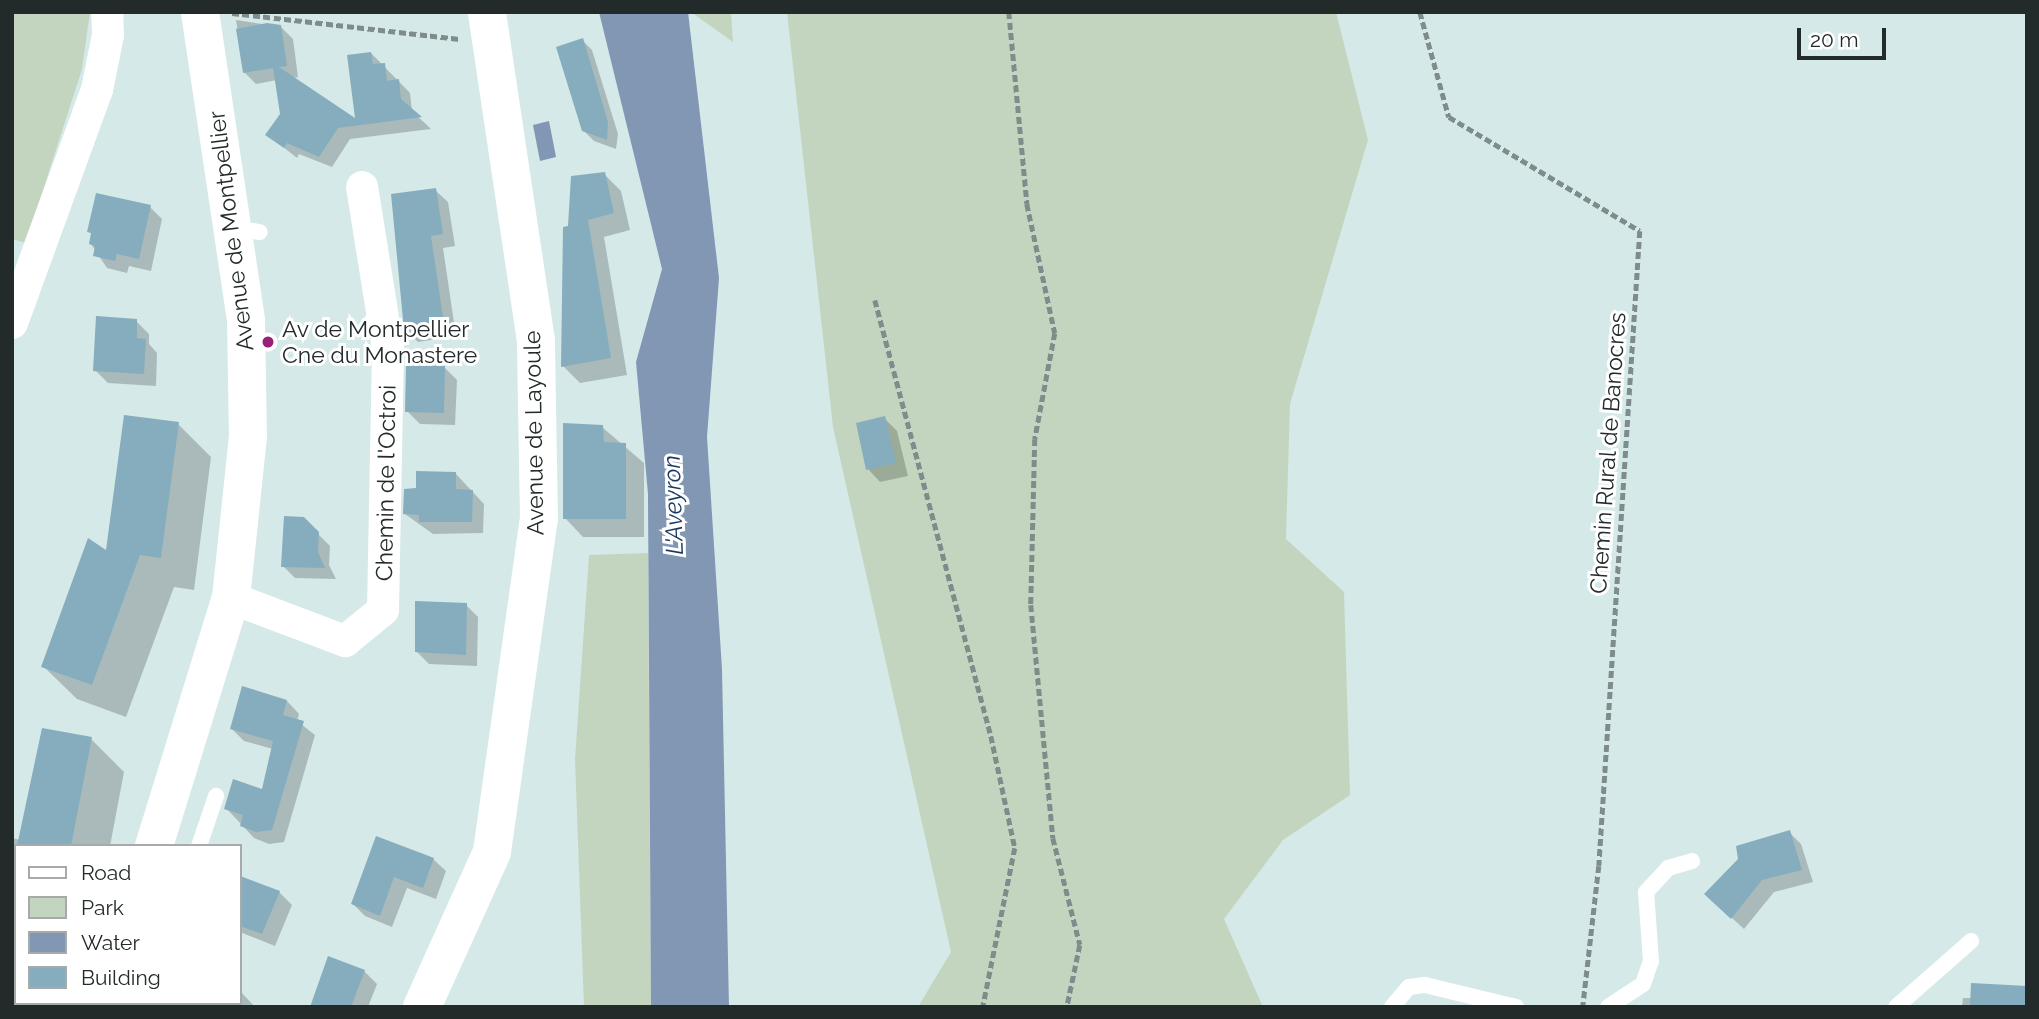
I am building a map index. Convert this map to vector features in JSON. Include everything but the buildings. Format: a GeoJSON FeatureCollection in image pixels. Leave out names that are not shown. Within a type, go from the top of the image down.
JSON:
{"type":"FeatureCollection","features":[{"type":"Feature","properties":{"kind":"street"},"geometry":{"type":"LineString","coordinates":[[12,323],[21,270],[97,90],[108,35],[107,12]]}},
{"type":"Feature","properties":{"kind":"street","name":"Avenue de Montpellier"},"geometry":{"type":"LineString","coordinates":[[155,844],[191,738],[231,598],[257,321],[247,230],[200,12]]}},
{"type":"Feature","properties":{"kind":"street","name":"Avenue de Layoule"},"geometry":{"type":"LineString","coordinates":[[422,1007],[492,852],[539,519],[536,341],[477,26]]}},
{"type":"Feature","properties":{"kind":"street","name":"Chemin de l'Octroi"},"geometry":{"type":"LineString","coordinates":[[231,598],[345,641],[383,610],[388,349],[362,187]]}},
{"type":"Feature","properties":{"kind":"lane"},"geometry":{"type":"LineString","coordinates":[[200,844],[216,796]]}},
{"type":"Feature","properties":{"kind":"lane"},"geometry":{"type":"LineString","coordinates":[[1608,1007],[1643,984],[1651,961],[1646,892],[1668,869],[1692,861]]}},
{"type":"Feature","properties":{"kind":"lane"},"geometry":{"type":"LineString","coordinates":[[1896,1007],[1971,941]]}},
{"type":"Feature","properties":{"kind":"lane"},"geometry":{"type":"LineString","coordinates":[[1392,1007],[1409,988],[1425,985],[1516,1007]]}},
{"type":"Feature","properties":{"kind":"path"},"geometry":{"type":"LineString","coordinates":[[228,12],[477,26]]}},
{"type":"Feature","properties":{"kind":"path"},"geometry":{"type":"LineString","coordinates":[[1009,12],[1027,204],[1055,333],[1035,439],[1031,605],[1053,838],[1080,945],[1067,1007]]}},
{"type":"Feature","properties":{"kind":"path","name":"Chemin Rural de Banocres"},"geometry":{"type":"LineString","coordinates":[[1420,12],[1449,117],[1640,231],[1599,866],[1583,1007]]}},
{"type":"Feature","properties":{"kind":"path"},"geometry":{"type":"LineString","coordinates":[[875,300],[991,736],[1015,848],[983,1007]]}},
{"type":"Feature","properties":{"kind":"green space"},"geometry":{"type":"Polygon","coordinates":[[[12,12],[90,12],[82,69],[26,243],[12,239],[12,12]]]}},
{"type":"Feature","properties":{"kind":"green space"},"geometry":{"type":"Polygon","coordinates":[[[691,12],[731,12],[733,42],[691,12]]]}},
{"type":"Feature","properties":{"kind":"green space"},"geometry":{"type":"Polygon","coordinates":[[[787,12],[1336,12],[1368,140],[1290,404],[1286,539],[1344,592],[1350,795],[1283,840],[1224,919],[1263,1007],[918,1007],[951,952],[833,427],[787,12]]]}},
{"type":"Feature","properties":{"kind":"green space"},"geometry":{"type":"Polygon","coordinates":[[[648,553],[651,1007],[584,1007],[575,759],[589,555],[648,553]]]}},
{"type":"Feature","properties":{"kind":"water","name":"L'Aveyron"},"geometry":{"type":"Polygon","coordinates":[[[599,12],[688,12],[719,278],[707,437],[722,669],[729,1007],[651,1007],[648,494],[636,362],[662,269],[599,12]]]}},
{"type":"Feature","properties":{"kind":"water"},"geometry":{"type":"Polygon","coordinates":[[[549,121],[556,157],[540,161],[533,125],[549,121]]]}},
{"type":"Feature","properties":{"kind":"place","name":"Av de Montpellier Cne du Monastere"},"geometry":{"type":"Point","coordinates":[268,342]}}]}
